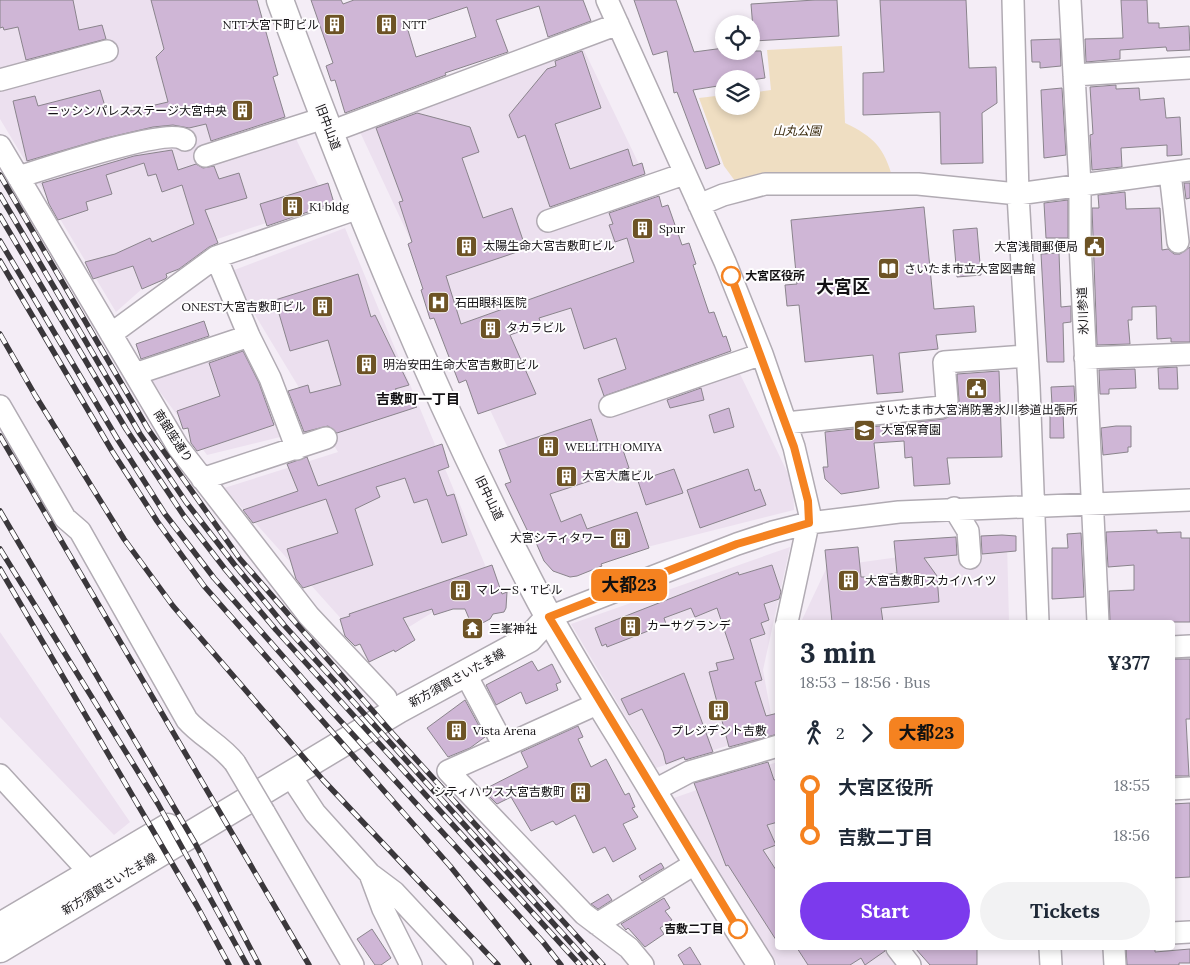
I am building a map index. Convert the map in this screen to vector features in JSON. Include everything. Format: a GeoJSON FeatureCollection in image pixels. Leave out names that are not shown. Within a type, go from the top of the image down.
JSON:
{"type":"FeatureCollection","features":[{"type":"Feature","properties":{"kind":"main road","name":"旧中山道"},"geometry":{"type":"LineString","coordinates":[[280,0],[383,266],[469,456],[549,617],[696,863],[761,965]]}},
{"type":"Feature","properties":{"kind":"main road","name":"新方須賀さいたま線"},"geometry":{"type":"LineString","coordinates":[[0,949],[290,775],[465,673],[530,639],[549,617]]}},
{"type":"Feature","properties":{"kind":"main road","name":"新方須賀さいたま線"},"geometry":{"type":"LineString","coordinates":[[0,926],[386,698],[511,629],[549,617]]}},
{"type":"Feature","properties":{"kind":"street"},"geometry":{"type":"LineString","coordinates":[[607,0],[725,262],[762,354],[786,423],[808,501],[809,523],[787,620]]}},
{"type":"Feature","properties":{"kind":"street"},"geometry":{"type":"LineString","coordinates":[[1013,0],[1018,194],[1038,620]]}},
{"type":"Feature","properties":{"kind":"street","name":"氷川参道"},"geometry":{"type":"LineString","coordinates":[[1070,0],[1080,185],[1091,504],[1098,620]]}},
{"type":"Feature","properties":{"kind":"street"},"geometry":{"type":"LineString","coordinates":[[205,156],[327,125],[618,24]]}},
{"type":"Feature","properties":{"kind":"street"},"geometry":{"type":"LineString","coordinates":[[0,80],[107,51]]}},
{"type":"Feature","properties":{"kind":"street"},"geometry":{"type":"LineString","coordinates":[[1074,74],[1190,68]]}},
{"type":"Feature","properties":{"kind":"street"},"geometry":{"type":"LineString","coordinates":[[18,177],[102,151],[162,137],[180,136],[185,140]]}},
{"type":"Feature","properties":{"kind":"street","name":"南銀座通り"},"geometry":{"type":"LineString","coordinates":[[0,146],[178,447],[309,616],[386,698]]}},
{"type":"Feature","properties":{"kind":"street"},"geometry":{"type":"LineString","coordinates":[[699,205],[723,195],[765,184],[918,184],[1018,194],[1180,171],[1178,242]]}},
{"type":"Feature","properties":{"kind":"street"},"geometry":{"type":"LineString","coordinates":[[548,221],[684,174]]}},
{"type":"Feature","properties":{"kind":"street"},"geometry":{"type":"LineString","coordinates":[[111,334],[216,257],[360,208]]}},
{"type":"Feature","properties":{"kind":"street"},"geometry":{"type":"LineString","coordinates":[[216,257],[249,336],[270,378],[297,449]]}},
{"type":"Feature","properties":{"kind":"street"},"geometry":{"type":"LineString","coordinates":[[135,374],[249,336]]}},
{"type":"Feature","properties":{"kind":"street"},"geometry":{"type":"LineString","coordinates":[[610,406],[762,354]]}},
{"type":"Feature","properties":{"kind":"street"},"geometry":{"type":"LineString","coordinates":[[1085,358],[1190,354]]}},
{"type":"Feature","properties":{"kind":"street"},"geometry":{"type":"LineString","coordinates":[[786,423],[942,407],[947,401],[944,362],[1027,356]]}},
{"type":"Feature","properties":{"kind":"street"},"geometry":{"type":"LineString","coordinates":[[0,406],[64,518],[80,531],[187,720],[197,731],[221,748],[235,762],[353,965]]}},
{"type":"Feature","properties":{"kind":"street"},"geometry":{"type":"LineString","coordinates":[[202,480],[326,438]]}},
{"type":"Feature","properties":{"kind":"street"},"geometry":{"type":"LineString","coordinates":[[549,617],[737,544],[809,523],[898,512],[954,508],[1033,497],[1091,504],[1190,500]]}},
{"type":"Feature","properties":{"kind":"street"},"geometry":{"type":"LineString","coordinates":[[954,508],[968,531],[970,558]]}},
{"type":"Feature","properties":{"kind":"street"},"geometry":{"type":"LineString","coordinates":[[1175,647],[1190,646]]}},
{"type":"Feature","properties":{"kind":"street"},"geometry":{"type":"LineString","coordinates":[[465,673],[504,746]]}},
{"type":"Feature","properties":{"kind":"street"},"geometry":{"type":"LineString","coordinates":[[599,703],[448,771],[584,914],[630,948],[643,965]]}},
{"type":"Feature","properties":{"kind":"street"},"geometry":{"type":"LineString","coordinates":[[653,791],[689,772],[775,747]]}},
{"type":"Feature","properties":{"kind":"street"},"geometry":{"type":"LineString","coordinates":[[0,775],[90,873]]}},
{"type":"Feature","properties":{"kind":"street"},"geometry":{"type":"LineString","coordinates":[[290,775],[315,813],[370,874],[394,892],[462,965]]}},
{"type":"Feature","properties":{"kind":"street"},"geometry":{"type":"LineString","coordinates":[[1175,789],[1190,788]]}},
{"type":"Feature","properties":{"kind":"street"},"geometry":{"type":"LineString","coordinates":[[597,924],[696,863]]}},
{"type":"Feature","properties":{"kind":"street"},"geometry":{"type":"LineString","coordinates":[[370,874],[383,909],[411,965]]}},
{"type":"Feature","properties":{"kind":"street"},"geometry":{"type":"LineString","coordinates":[[1175,933],[1190,932]]}},
{"type":"Feature","properties":{"kind":"street"},"geometry":{"type":"LineString","coordinates":[[899,950],[910,965]]}},
{"type":"Feature","properties":{"kind":"street"},"geometry":{"type":"LineString","coordinates":[[1050,950],[1051,965]]}},
{"type":"Feature","properties":{"kind":"street"},"geometry":{"type":"LineString","coordinates":[[1114,950],[1115,965]]}},
{"type":"Feature","properties":{"kind":"shaded area"},"geometry":{"type":"Polygon","coordinates":[[[0,0],[247,0],[285,116],[327,203],[187,249],[116,312],[0,119],[0,0]]]}},
{"type":"Feature","properties":{"kind":"shaded area"},"geometry":{"type":"Polygon","coordinates":[[[583,48],[793,484],[794,510],[564,568],[360,132],[583,48]]]}},
{"type":"Feature","properties":{"kind":"shaded area"},"geometry":{"type":"Polygon","coordinates":[[[345,228],[490,577],[370,651],[224,488],[338,452],[229,272],[345,228]]]}},
{"type":"Feature","properties":{"kind":"shaded area"},"geometry":{"type":"Polygon","coordinates":[[[241,350],[280,437],[207,455],[151,380],[241,350]]]}},
{"type":"Feature","properties":{"kind":"shaded area"},"geometry":{"type":"Polygon","coordinates":[[[1007,542],[1009,620],[802,620],[827,567],[1007,542]]]}},
{"type":"Feature","properties":{"kind":"shaded area"},"geometry":{"type":"Polygon","coordinates":[[[790,547],[763,670],[774,731],[656,768],[571,624],[790,547]]]}},
{"type":"Feature","properties":{"kind":"shaded area"},"geometry":{"type":"Polygon","coordinates":[[[0,632],[130,822],[114,835],[0,717],[0,632]]]}},
{"type":"Feature","properties":{"kind":"shaded area"},"geometry":{"type":"Polygon","coordinates":[[[775,763],[775,950],[885,950],[897,965],[778,965],[671,799],[775,763]]]}},
{"type":"Feature","properties":{"kind":"green space","name":"山丸公園"},"geometry":{"type":"Polygon","coordinates":[[[842,46],[845,123],[871,138],[882,151],[893,179],[735,181],[724,166],[699,98],[715,96],[715,115],[760,115],[760,92],[771,90],[767,50],[842,46]]]}},
{"type":"Feature","properties":{"kind":"building"},"geometry":{"type":"Polygon","coordinates":[[[0,0],[73,0],[79,30],[102,25],[106,39],[26,60],[18,27],[4,30],[3,27],[0,28],[0,0]]]}},
{"type":"Feature","properties":{"kind":"building"},"geometry":{"type":"Polygon","coordinates":[[[151,0],[257,0],[278,75],[273,77],[285,117],[211,141],[206,124],[189,128],[173,125],[153,127],[102,139],[27,161],[13,101],[35,96],[38,106],[100,90],[108,116],[168,102],[156,57],[164,49],[151,0]]]}},
{"type":"Feature","properties":{"kind":"building"},"geometry":{"type":"Polygon","coordinates":[[[311,0],[341,0],[343,4],[354,0],[583,0],[591,21],[548,37],[539,6],[496,20],[508,52],[445,73],[446,75],[345,113],[335,80],[331,81],[326,66],[333,63],[311,0]],[[467,7],[407,27],[416,57],[476,37],[467,7]]]}},
{"type":"Feature","properties":{"kind":"building"},"geometry":{"type":"Polygon","coordinates":[[[634,0],[676,0],[694,52],[715,49],[715,60],[760,60],[761,51],[765,78],[760,79],[760,70],[715,70],[715,86],[693,90],[720,164],[706,169],[677,92],[674,93],[667,51],[653,55],[634,0]]]}},
{"type":"Feature","properties":{"kind":"building"},"geometry":{"type":"Polygon","coordinates":[[[837,0],[839,36],[760,41],[760,15],[752,15],[751,4],[837,0]]]}},
{"type":"Feature","properties":{"kind":"building"},"geometry":{"type":"Polygon","coordinates":[[[880,0],[966,0],[969,68],[996,67],[997,103],[982,113],[983,163],[941,164],[940,112],[863,115],[863,73],[884,72],[880,0]]]}},
{"type":"Feature","properties":{"kind":"building"},"geometry":{"type":"Polygon","coordinates":[[[1121,0],[1147,0],[1148,23],[1159,23],[1159,28],[1189,26],[1190,50],[1167,51],[1166,47],[1120,50],[1120,59],[1086,62],[1085,39],[1123,38],[1121,0]]]}},
{"type":"Feature","properties":{"kind":"building"},"geometry":{"type":"Polygon","coordinates":[[[1060,39],[1061,66],[1040,68],[1040,62],[1032,62],[1031,40],[1060,39]]]}},
{"type":"Feature","properties":{"kind":"building"},"geometry":{"type":"Polygon","coordinates":[[[582,51],[601,108],[555,124],[570,169],[628,149],[633,166],[642,163],[645,174],[550,207],[525,135],[518,138],[509,115],[547,69],[556,66],[555,61],[582,51]]]}},
{"type":"Feature","properties":{"kind":"building"},"geometry":{"type":"Polygon","coordinates":[[[1116,85],[1116,89],[1139,88],[1140,100],[1164,98],[1166,118],[1180,117],[1182,155],[1167,156],[1167,145],[1121,148],[1122,167],[1092,170],[1090,135],[1093,134],[1090,87],[1116,85]]]}},
{"type":"Feature","properties":{"kind":"building"},"geometry":{"type":"Polygon","coordinates":[[[1062,88],[1066,155],[1044,158],[1041,90],[1062,88]]]}},
{"type":"Feature","properties":{"kind":"building"},"geometry":{"type":"Polygon","coordinates":[[[417,113],[470,127],[479,152],[462,158],[483,218],[512,208],[526,249],[446,276],[461,324],[634,262],[627,238],[615,242],[609,225],[613,224],[609,213],[659,196],[662,207],[668,205],[682,245],[689,243],[696,264],[693,265],[709,313],[714,312],[723,337],[726,336],[731,351],[604,396],[598,379],[626,369],[616,338],[584,349],[571,308],[539,318],[541,324],[510,335],[536,394],[478,414],[466,380],[459,383],[434,318],[430,319],[421,290],[423,289],[408,244],[412,242],[399,202],[403,201],[376,128],[417,113]]]}},
{"type":"Feature","properties":{"kind":"building"},"geometry":{"type":"Polygon","coordinates":[[[172,150],[178,170],[196,164],[203,168],[214,166],[219,179],[239,173],[247,198],[205,210],[218,243],[209,247],[179,269],[166,274],[167,277],[165,279],[142,289],[133,266],[93,279],[85,262],[115,254],[150,238],[152,242],[194,224],[182,185],[162,192],[156,174],[148,176],[144,163],[106,175],[112,194],[86,202],[88,210],[58,220],[49,204],[42,183],[134,156],[172,150]]]}},
{"type":"Feature","properties":{"kind":"building","name":"K1 bldg"},"geometry":{"type":"Polygon","coordinates":[[[328,183],[334,203],[267,226],[260,204],[328,183]]]}},
{"type":"Feature","properties":{"kind":"building"},"geometry":{"type":"Polygon","coordinates":[[[1184,183],[1190,183],[1190,198],[1186,199],[1184,183]]]}},
{"type":"Feature","properties":{"kind":"building"},"geometry":{"type":"Polygon","coordinates":[[[1125,192],[1126,209],[1160,208],[1162,250],[1168,249],[1174,254],[1180,254],[1190,247],[1190,342],[1171,342],[1171,338],[1157,339],[1156,306],[1132,307],[1132,320],[1128,320],[1130,344],[1097,345],[1092,208],[1099,208],[1098,195],[1125,192]]]}},
{"type":"Feature","properties":{"kind":"building"},"geometry":{"type":"Polygon","coordinates":[[[1068,200],[1068,238],[1046,238],[1044,203],[1068,200]]]}},
{"type":"Feature","properties":{"kind":"building"},"geometry":{"type":"Polygon","coordinates":[[[924,207],[934,309],[974,306],[976,332],[936,335],[938,349],[899,353],[903,392],[877,394],[873,355],[805,362],[799,305],[787,306],[785,285],[797,284],[791,220],[924,207]]]}},
{"type":"Feature","properties":{"kind":"building"},"geometry":{"type":"Polygon","coordinates":[[[977,228],[981,275],[957,277],[953,230],[977,228]]]}},
{"type":"Feature","properties":{"kind":"building"},"geometry":{"type":"Polygon","coordinates":[[[1059,253],[1061,307],[1071,306],[1071,322],[1063,323],[1064,362],[1047,362],[1041,254],[1059,253]]]}},
{"type":"Feature","properties":{"kind":"building"},"geometry":{"type":"Polygon","coordinates":[[[358,274],[371,317],[375,315],[409,385],[395,389],[417,407],[337,433],[328,426],[304,432],[288,391],[308,385],[310,393],[341,385],[328,340],[290,351],[275,300],[358,274]]]}},
{"type":"Feature","properties":{"kind":"building"},"geometry":{"type":"Polygon","coordinates":[[[204,321],[209,336],[141,359],[136,344],[204,321]]]}},
{"type":"Feature","properties":{"kind":"building"},"geometry":{"type":"Polygon","coordinates":[[[243,351],[259,383],[274,425],[197,451],[191,443],[188,428],[183,429],[177,411],[220,396],[209,363],[243,351]]]}},
{"type":"Feature","properties":{"kind":"building"},"geometry":{"type":"Polygon","coordinates":[[[1177,367],[1178,389],[1159,389],[1158,368],[1177,367]]]}},
{"type":"Feature","properties":{"kind":"building"},"geometry":{"type":"Polygon","coordinates":[[[1135,369],[1136,388],[1109,389],[1109,394],[1100,394],[1099,370],[1135,369]]]}},
{"type":"Feature","properties":{"kind":"building"},"geometry":{"type":"Polygon","coordinates":[[[999,371],[1002,457],[947,458],[950,484],[914,486],[912,457],[905,458],[904,441],[874,443],[879,488],[841,494],[825,479],[823,467],[828,467],[825,432],[944,419],[952,415],[959,401],[957,374],[999,371]]]}},
{"type":"Feature","properties":{"kind":"building"},"geometry":{"type":"Polygon","coordinates":[[[1074,386],[1075,405],[1052,405],[1051,387],[1074,386]]]}},
{"type":"Feature","properties":{"kind":"building"},"geometry":{"type":"Polygon","coordinates":[[[701,388],[704,400],[670,408],[667,400],[701,388]]]}},
{"type":"Feature","properties":{"kind":"building"},"geometry":{"type":"Polygon","coordinates":[[[729,408],[734,427],[714,433],[709,415],[729,408]]]}},
{"type":"Feature","properties":{"kind":"building"},"geometry":{"type":"Polygon","coordinates":[[[1050,412],[1063,412],[1064,438],[1050,438],[1050,412]]]}},
{"type":"Feature","properties":{"kind":"building"},"geometry":{"type":"Polygon","coordinates":[[[591,419],[601,451],[621,444],[629,468],[550,494],[561,522],[581,514],[587,529],[637,512],[649,548],[601,564],[602,566],[570,577],[553,571],[544,561],[531,531],[528,532],[505,484],[511,482],[499,450],[591,419]]]}},
{"type":"Feature","properties":{"kind":"building"},"geometry":{"type":"Polygon","coordinates":[[[1131,426],[1131,447],[1128,447],[1128,452],[1103,455],[1101,428],[1131,426]]]}},
{"type":"Feature","properties":{"kind":"building"},"geometry":{"type":"Polygon","coordinates":[[[442,444],[449,467],[438,471],[447,496],[454,494],[467,535],[442,543],[427,499],[414,503],[405,478],[376,487],[380,497],[355,509],[373,565],[303,588],[296,579],[287,549],[338,533],[326,499],[253,523],[243,510],[298,491],[287,464],[307,457],[318,486],[442,444]]]}},
{"type":"Feature","properties":{"kind":"building"},"geometry":{"type":"Polygon","coordinates":[[[674,469],[683,493],[646,505],[638,481],[674,469]]]}},
{"type":"Feature","properties":{"kind":"building"},"geometry":{"type":"Polygon","coordinates":[[[748,469],[755,491],[760,489],[766,505],[700,528],[687,490],[748,469]]]}},
{"type":"Feature","properties":{"kind":"building"},"geometry":{"type":"Polygon","coordinates":[[[1157,530],[1157,533],[1181,532],[1181,538],[1190,538],[1190,622],[1175,622],[1175,620],[1110,620],[1109,591],[1134,590],[1134,565],[1108,567],[1106,532],[1157,530]]]}},
{"type":"Feature","properties":{"kind":"building"},"geometry":{"type":"Polygon","coordinates":[[[1081,533],[1084,597],[1052,599],[1052,548],[1068,548],[1067,534],[1081,533]]]}},
{"type":"Feature","properties":{"kind":"building"},"geometry":{"type":"Polygon","coordinates":[[[981,536],[1016,536],[1016,551],[982,554],[981,536]]]}},
{"type":"Feature","properties":{"kind":"building"},"geometry":{"type":"Polygon","coordinates":[[[956,537],[957,555],[924,558],[937,576],[939,602],[881,608],[883,620],[832,620],[825,550],[858,547],[861,577],[870,577],[897,573],[894,541],[956,537]]]}},
{"type":"Feature","properties":{"kind":"building"},"geometry":{"type":"Polygon","coordinates":[[[492,565],[502,594],[507,592],[506,608],[504,612],[493,614],[490,619],[473,628],[465,609],[453,609],[434,615],[432,609],[403,618],[415,640],[395,652],[394,650],[369,662],[360,644],[355,646],[345,636],[340,619],[350,616],[349,614],[492,565]]]}},
{"type":"Feature","properties":{"kind":"building"},"geometry":{"type":"Polygon","coordinates":[[[772,565],[781,592],[779,599],[764,604],[769,620],[761,623],[765,634],[750,639],[762,680],[755,682],[766,716],[775,714],[775,735],[729,747],[709,672],[718,670],[716,663],[734,659],[717,608],[695,617],[691,608],[664,618],[666,624],[607,647],[606,644],[602,646],[595,628],[738,572],[739,575],[772,565]]]}},
{"type":"Feature","properties":{"kind":"building"},"geometry":{"type":"Polygon","coordinates":[[[1175,659],[1190,659],[1190,719],[1186,719],[1189,776],[1175,776],[1175,659]]]}},
{"type":"Feature","properties":{"kind":"building"},"geometry":{"type":"Polygon","coordinates":[[[532,661],[538,671],[552,664],[561,682],[556,684],[558,690],[526,704],[521,692],[496,705],[486,685],[532,661]]]}},
{"type":"Feature","properties":{"kind":"building"},"geometry":{"type":"Polygon","coordinates":[[[684,673],[713,752],[685,760],[684,757],[666,764],[663,752],[642,709],[629,715],[621,699],[684,673]]]}},
{"type":"Feature","properties":{"kind":"building","name":"Vista Arena"},"geometry":{"type":"Polygon","coordinates":[[[465,700],[485,737],[470,748],[448,757],[427,728],[465,700]]]}},
{"type":"Feature","properties":{"kind":"building"},"geometry":{"type":"Polygon","coordinates":[[[578,726],[583,737],[578,739],[591,767],[606,759],[625,795],[629,793],[635,807],[632,808],[638,817],[623,824],[636,849],[613,862],[605,847],[593,853],[575,815],[556,825],[553,821],[531,831],[511,797],[497,804],[483,790],[528,767],[521,752],[578,726]]]}},
{"type":"Feature","properties":{"kind":"building"},"geometry":{"type":"Polygon","coordinates":[[[768,762],[775,780],[775,823],[767,825],[775,845],[763,850],[775,868],[775,938],[728,865],[726,866],[694,783],[768,762]]]}},
{"type":"Feature","properties":{"kind":"building"},"geometry":{"type":"Polygon","coordinates":[[[1190,803],[1190,877],[1175,878],[1175,804],[1190,803]]]}},
{"type":"Feature","properties":{"kind":"building"},"geometry":{"type":"Polygon","coordinates":[[[661,863],[664,868],[642,881],[639,876],[661,863]]]}},
{"type":"Feature","properties":{"kind":"building"},"geometry":{"type":"Polygon","coordinates":[[[608,894],[612,900],[598,909],[591,904],[608,894]]]}},
{"type":"Feature","properties":{"kind":"building"},"geometry":{"type":"Polygon","coordinates":[[[664,898],[670,908],[665,911],[672,920],[660,928],[664,934],[645,947],[628,928],[626,930],[621,924],[664,898]]]}},
{"type":"Feature","properties":{"kind":"building"},"geometry":{"type":"Polygon","coordinates":[[[372,929],[391,958],[381,965],[375,965],[357,939],[372,929]]]}},
{"type":"Feature","properties":{"kind":"building"},"geometry":{"type":"Polygon","coordinates":[[[690,947],[701,965],[684,965],[678,955],[690,947]]]}},
{"type":"Feature","properties":{"kind":"building"},"geometry":{"type":"Polygon","coordinates":[[[1190,949],[1190,963],[1179,963],[1179,965],[1127,965],[1126,950],[1155,950],[1155,952],[1190,949]]]}},
{"type":"Feature","properties":{"kind":"building"},"geometry":{"type":"Polygon","coordinates":[[[798,950],[885,950],[865,965],[861,958],[850,965],[808,965],[798,950]]]}},
{"type":"Feature","properties":{"kind":"building"},"geometry":{"type":"Polygon","coordinates":[[[917,950],[977,950],[977,965],[930,965],[917,950]]]}},
{"type":"Feature","properties":{"kind":"railway"},"geometry":{"type":"LineString","coordinates":[[0,175],[148,429],[240,559],[393,734],[603,965]]}},
{"type":"Feature","properties":{"kind":"railway"},"geometry":{"type":"LineString","coordinates":[[0,195],[140,434],[186,502],[284,625],[591,965]]}},
{"type":"Feature","properties":{"kind":"railway"},"geometry":{"type":"LineString","coordinates":[[0,216],[126,429],[184,516],[225,569],[276,630],[580,965]]}},
{"type":"Feature","properties":{"kind":"railway"},"geometry":{"type":"LineString","coordinates":[[0,241],[118,440],[165,514],[214,578],[325,704],[543,942],[561,965]]}},
{"type":"Feature","properties":{"kind":"railway"},"geometry":{"type":"LineString","coordinates":[[0,261],[112,451],[157,521],[204,586],[450,866],[529,965]]}},
{"type":"Feature","properties":{"kind":"railway"},"geometry":{"type":"LineString","coordinates":[[0,334],[35,395],[124,539],[173,606],[323,780],[498,965]]}},
{"type":"Feature","properties":{"kind":"railway"},"geometry":{"type":"LineString","coordinates":[[0,436],[309,965]]}},
{"type":"Feature","properties":{"kind":"railway"},"geometry":{"type":"LineString","coordinates":[[0,511],[195,843],[259,965]]}},
{"type":"Feature","properties":{"kind":"railway"},"geometry":{"type":"LineString","coordinates":[[0,549],[158,804],[247,965]]}},
{"type":"Feature","properties":{"kind":"railway"},"geometry":{"type":"LineString","coordinates":[[0,569],[197,906],[229,965]]}},
{"type":"Feature","properties":{"kind":"bus line","name":"大都23"},"geometry":{"type":"LineString","coordinates":[[731,276],[762,354],[794,447],[808,501],[809,523],[737,544],[549,617],[599,703],[738,929]]}},
{"type":"Feature","properties":{"kind":"place","name":"NTT大宮下町ビル"},"geometry":{"type":"Point","coordinates":[335,25]}},
{"type":"Feature","properties":{"kind":"place","name":"NTT"},"geometry":{"type":"Point","coordinates":[386,25]}},
{"type":"Feature","properties":{"kind":"place","name":"ニッシンパレスステージ大宮中央"},"geometry":{"type":"Point","coordinates":[243,111]}},
{"type":"Feature","properties":{"kind":"place","name":"K1 bldg"},"geometry":{"type":"Point","coordinates":[293,207]}},
{"type":"Feature","properties":{"kind":"place","name":"Spur"},"geometry":{"type":"Point","coordinates":[643,229]}},
{"type":"Feature","properties":{"kind":"place","name":"太陽生命大宮吉敷町ビル"},"geometry":{"type":"Point","coordinates":[467,246]}},
{"type":"Feature","properties":{"kind":"place","name":"大宮浅間郵便局"},"geometry":{"type":"Point","coordinates":[1094,247]}},
{"type":"Feature","properties":{"kind":"place","name":"さいたま市立大宮図書館"},"geometry":{"type":"Point","coordinates":[888,269]}},
{"type":"Feature","properties":{"kind":"place","name":"大宮区役所"},"geometry":{"type":"Point","coordinates":[731,276]}},
{"type":"Feature","properties":{"kind":"place","name":"石田眼科医院"},"geometry":{"type":"Point","coordinates":[439,303]}},
{"type":"Feature","properties":{"kind":"place","name":"ONEST大宮吉敷町ビル"},"geometry":{"type":"Point","coordinates":[322,307]}},
{"type":"Feature","properties":{"kind":"place","name":"タカラビル"},"geometry":{"type":"Point","coordinates":[490,328]}},
{"type":"Feature","properties":{"kind":"place","name":"明治安田生命大宮吉敷町ビル"},"geometry":{"type":"Point","coordinates":[367,365]}},
{"type":"Feature","properties":{"kind":"place","name":"さいたま市大宮消防署氷川参道出張所"},"geometry":{"type":"Point","coordinates":[976,389]}},
{"type":"Feature","properties":{"kind":"place","name":"大宮保育園"},"geometry":{"type":"Point","coordinates":[865,430]}},
{"type":"Feature","properties":{"kind":"place","name":"WELLITH OMIYA"},"geometry":{"type":"Point","coordinates":[549,447]}},
{"type":"Feature","properties":{"kind":"place","name":"大宮大鷹ビル"},"geometry":{"type":"Point","coordinates":[566,476]}},
{"type":"Feature","properties":{"kind":"place","name":"大宮シティタワー"},"geometry":{"type":"Point","coordinates":[621,538]}},
{"type":"Feature","properties":{"kind":"place","name":"大宮吉敷町スカイハイツ"},"geometry":{"type":"Point","coordinates":[849,581]}},
{"type":"Feature","properties":{"kind":"place","name":"マレーS・Tビル"},"geometry":{"type":"Point","coordinates":[460,590]}},
{"type":"Feature","properties":{"kind":"place","name":"カーサグランデ"},"geometry":{"type":"Point","coordinates":[631,626]}},
{"type":"Feature","properties":{"kind":"place","name":"三峯神社"},"geometry":{"type":"Point","coordinates":[473,629]}},
{"type":"Feature","properties":{"kind":"place","name":"プレジデント吉敷"},"geometry":{"type":"Point","coordinates":[719,710]}},
{"type":"Feature","properties":{"kind":"place","name":"Vista Arena"},"geometry":{"type":"Point","coordinates":[457,731]}},
{"type":"Feature","properties":{"kind":"place","name":"シティハウス大宮吉敷町"},"geometry":{"type":"Point","coordinates":[581,792]}},
{"type":"Feature","properties":{"kind":"place","name":"吉敷二丁目"},"geometry":{"type":"Point","coordinates":[738,929]}},
{"type":"Feature","properties":{"kind":"district","name":"大宮区"},"geometry":{"type":"Point","coordinates":[843,287]}},
{"type":"Feature","properties":{"kind":"district","name":"吉敷町一丁目"},"geometry":{"type":"Point","coordinates":[418,399]}}]}
